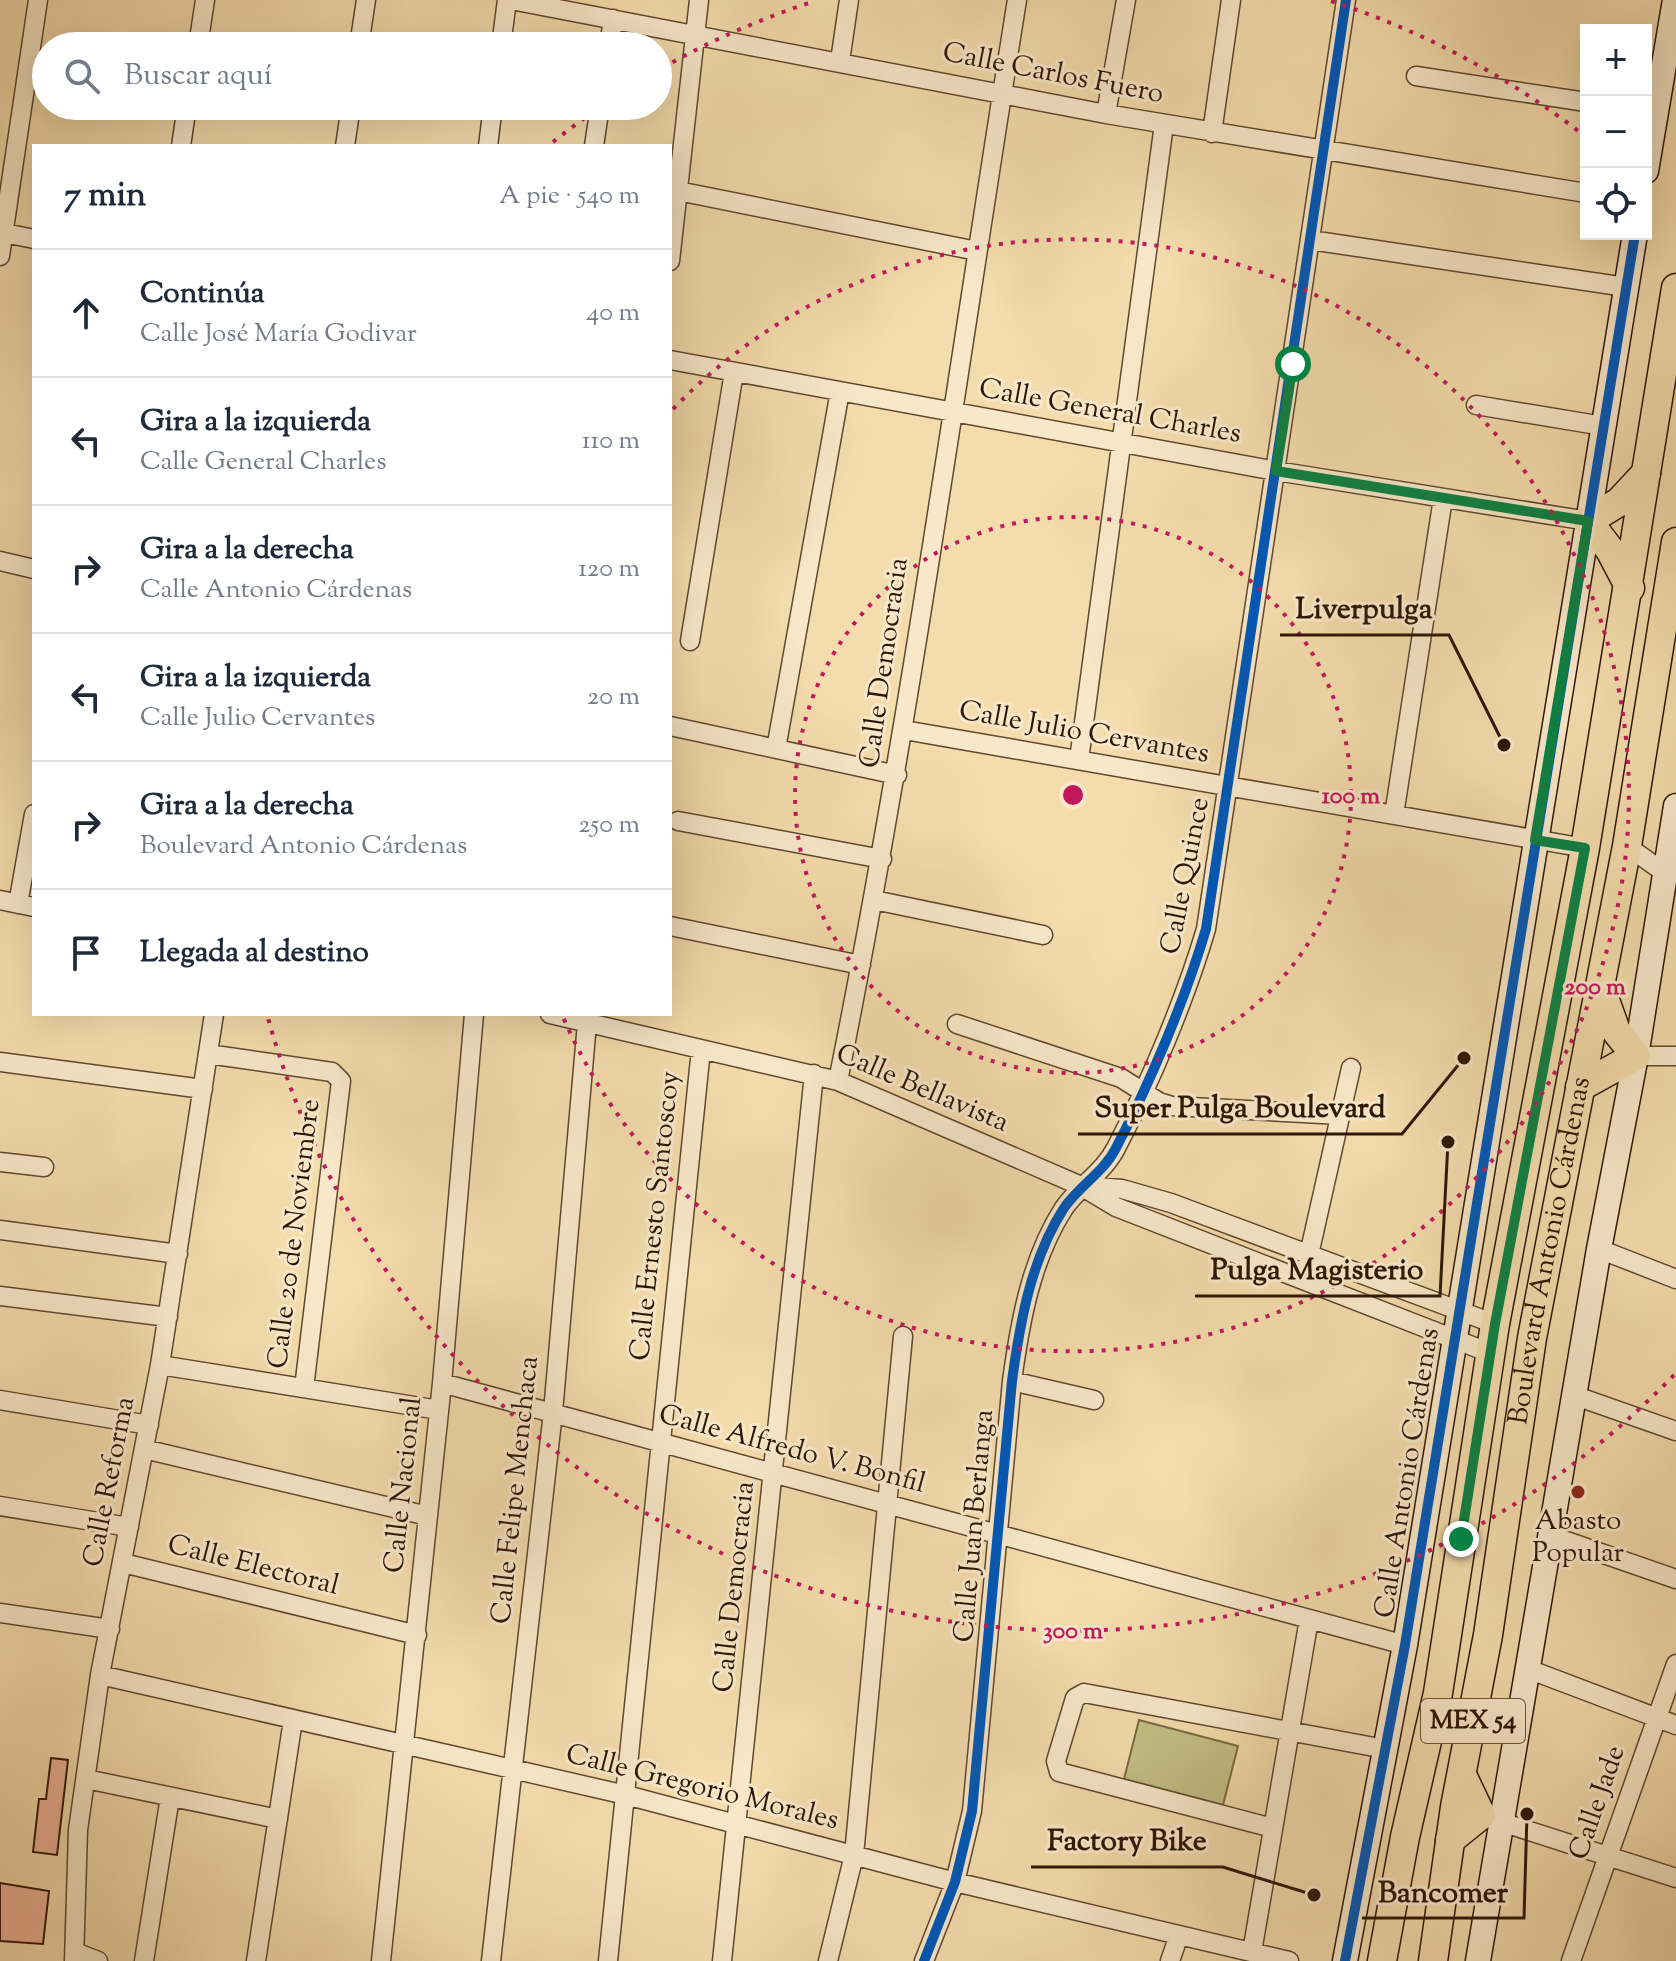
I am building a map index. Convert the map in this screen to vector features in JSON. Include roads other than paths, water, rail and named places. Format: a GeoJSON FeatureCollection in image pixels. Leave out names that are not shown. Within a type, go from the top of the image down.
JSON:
{"type":"FeatureCollection","features":[{"type":"Feature","properties":{"kind":"main road","name":"Boulevard Antonio Cárdenas"},"geometry":{"type":"LineString","coordinates":[[1382,1961],[1405,1837],[1438,1693],[1495,1324],[1585,848],[1630,588],[1646,473],[1669,383],[1676,288]]}},
{"type":"Feature","properties":{"kind":"main road"},"geometry":{"type":"LineString","coordinates":[[1630,588],[1610,550],[1588,521],[1619,502],[1646,473]]}},
{"type":"Feature","properties":{"kind":"main road","name":"Boulevard Antonio Cárdenas"},"geometry":{"type":"LineString","coordinates":[[1433,1961],[1450,1840],[1480,1815],[1462,1775],[1488,1635],[1532,1338],[1627,846],[1676,542]]}},
{"type":"Feature","properties":{"kind":"main road"},"geometry":{"type":"LineString","coordinates":[[1580,1087],[1636,1056],[1616,1031],[1600,984]]}},
{"type":"Feature","properties":{"kind":"main road"},"geometry":{"type":"LineString","coordinates":[[1438,1693],[1442,1789],[1480,1815]]}},
{"type":"Feature","properties":{"kind":"main road"},"geometry":{"type":"LineString","coordinates":[[1405,1837],[1430,1817],[1480,1815]]}},
{"type":"Feature","properties":{"kind":"street"},"geometry":{"type":"LineString","coordinates":[[33,32],[38,0]]}},
{"type":"Feature","properties":{"kind":"street"},"geometry":{"type":"LineString","coordinates":[[200,32],[205,0]]}},
{"type":"Feature","properties":{"kind":"street"},"geometry":{"type":"LineString","coordinates":[[361,32],[366,0]]}},
{"type":"Feature","properties":{"kind":"street"},"geometry":{"type":"LineString","coordinates":[[503,32],[509,0]]}},
{"type":"Feature","properties":{"kind":"street","name":"Calle Carlos Fuero"},"geometry":{"type":"LineString","coordinates":[[509,0],[1106,114],[1580,192]]}},
{"type":"Feature","properties":{"kind":"street"},"geometry":{"type":"LineString","coordinates":[[672,244],[699,0]]}},
{"type":"Feature","properties":{"kind":"street"},"geometry":{"type":"LineString","coordinates":[[840,61],[849,0]]}},
{"type":"Feature","properties":{"kind":"street","name":"Calle Democracia"},"geometry":{"type":"LineString","coordinates":[[838,1081],[897,775],[1017,0]]}},
{"type":"Feature","properties":{"kind":"street"},"geometry":{"type":"LineString","coordinates":[[1106,114],[1126,0]]}},
{"type":"Feature","properties":{"kind":"street"},"geometry":{"type":"LineString","coordinates":[[1212,133],[1231,0]]}},
{"type":"Feature","properties":{"kind":"street","name":"Calle Quince"},"geometry":{"type":"LineString","coordinates":[[1081,1186],[1114,1151],[1202,944],[1212,898],[1346,0]]}},
{"type":"Feature","properties":{"kind":"street"},"geometry":{"type":"LineString","coordinates":[[1652,106],[1675,0]]}},
{"type":"Feature","properties":{"kind":"street"},"geometry":{"type":"LineString","coordinates":[[611,32],[613,19]]}},
{"type":"Feature","properties":{"kind":"street"},"geometry":{"type":"LineString","coordinates":[[0,256],[32,39]]}},
{"type":"Feature","properties":{"kind":"street"},"geometry":{"type":"LineString","coordinates":[[1416,76],[1580,101]]}},
{"type":"Feature","properties":{"kind":"street"},"geometry":{"type":"LineString","coordinates":[[181,144],[185,120]]}},
{"type":"Feature","properties":{"kind":"street"},"geometry":{"type":"LineString","coordinates":[[345,144],[349,120]]}},
{"type":"Feature","properties":{"kind":"street"},"geometry":{"type":"LineString","coordinates":[[488,144],[491,120]]}},
{"type":"Feature","properties":{"kind":"street"},"geometry":{"type":"LineString","coordinates":[[594,144],[598,120]]}},
{"type":"Feature","properties":{"kind":"street"},"geometry":{"type":"LineString","coordinates":[[1079,760],[1164,124]]}},
{"type":"Feature","properties":{"kind":"street"},"geometry":{"type":"LineString","coordinates":[[678,191],[977,251]]}},
{"type":"Feature","properties":{"kind":"street"},"geometry":{"type":"LineString","coordinates":[[2,233],[32,239]]}},
{"type":"Feature","properties":{"kind":"street"},"geometry":{"type":"LineString","coordinates":[[1310,240],[1626,287]]}},
{"type":"Feature","properties":{"kind":"street","name":"Calle Antonio Cárdenas"},"geometry":{"type":"LineString","coordinates":[[1345,1961],[1405,1645],[1634,240]]}},
{"type":"Feature","properties":{"kind":"street","name":"Calle General Charles"},"geometry":{"type":"LineString","coordinates":[[672,360],[1276,471],[1588,521]]}},
{"type":"Feature","properties":{"kind":"street"},"geometry":{"type":"LineString","coordinates":[[690,641],[734,372]]}},
{"type":"Feature","properties":{"kind":"street"},"geometry":{"type":"LineString","coordinates":[[776,749],[840,391]]}},
{"type":"Feature","properties":{"kind":"street"},"geometry":{"type":"LineString","coordinates":[[1476,405],[1603,426]]}},
{"type":"Feature","properties":{"kind":"street"},"geometry":{"type":"LineString","coordinates":[[1394,815],[1443,498]]}},
{"type":"Feature","properties":{"kind":"street"},"geometry":{"type":"LineString","coordinates":[[0,561],[32,569]]}},
{"type":"Feature","properties":{"kind":"street"},"geometry":{"type":"LineString","coordinates":[[672,726],[897,775]]}},
{"type":"Feature","properties":{"kind":"street","name":"Calle Julio Cervantes"},"geometry":{"type":"LineString","coordinates":[[904,730],[1585,848]]}},
{"type":"Feature","properties":{"kind":"street"},"geometry":{"type":"LineString","coordinates":[[1478,1961],[1480,1815],[1528,1669],[1599,1249],[1671,873],[1676,806]]}},
{"type":"Feature","properties":{"kind":"street"},"geometry":{"type":"LineString","coordinates":[[678,821],[882,859]]}},
{"type":"Feature","properties":{"kind":"street"},"geometry":{"type":"LineString","coordinates":[[17,904],[32,825]]}},
{"type":"Feature","properties":{"kind":"street"},"geometry":{"type":"LineString","coordinates":[[1627,846],[1671,873]]}},
{"type":"Feature","properties":{"kind":"street"},"geometry":{"type":"LineString","coordinates":[[874,900],[1043,935]]}},
{"type":"Feature","properties":{"kind":"street"},"geometry":{"type":"LineString","coordinates":[[672,926],[861,965]]}},
{"type":"Feature","properties":{"kind":"street","name":"Calle Reforma"},"geometry":{"type":"LineString","coordinates":[[75,1957],[78,1830],[100,1675],[160,1365],[214,1016]]}},
{"type":"Feature","properties":{"kind":"street","name":"Calle Nacional"},"geometry":{"type":"LineString","coordinates":[[381,1961],[442,1383],[474,1016]]}},
{"type":"Feature","properties":{"kind":"street","name":"Calle Bellavista"},"geometry":{"type":"LineString","coordinates":[[558,1016],[838,1081],[1081,1186],[1116,1207],[1490,1353]]}},
{"type":"Feature","properties":{"kind":"street","name":"Calle Felipe Menchaca"},"geometry":{"type":"LineString","coordinates":[[491,1961],[515,1771],[553,1412],[587,1023]]}},
{"type":"Feature","properties":{"kind":"street"},"geometry":{"type":"LineString","coordinates":[[957,1024],[1121,1078],[1172,1106],[1341,1115]]}},
{"type":"Feature","properties":{"kind":"street","name":"Calle Ernesto Santoscoy"},"geometry":{"type":"LineString","coordinates":[[608,1961],[701,1049]]}},
{"type":"Feature","properties":{"kind":"street","name":"Calle 20 de Noviembre"},"geometry":{"type":"LineString","coordinates":[[208,1054],[332,1072],[341,1081],[304,1388]]}},
{"type":"Feature","properties":{"kind":"street"},"geometry":{"type":"LineString","coordinates":[[1636,1056],[1676,1056]]}},
{"type":"Feature","properties":{"kind":"street"},"geometry":{"type":"LineString","coordinates":[[0,1062],[203,1089]]}},
{"type":"Feature","properties":{"kind":"street"},"geometry":{"type":"LineString","coordinates":[[1303,1278],[1351,1068]]}},
{"type":"Feature","properties":{"kind":"street","name":"Calle Democracia"},"geometry":{"type":"LineString","coordinates":[[722,1961],[739,1823],[814,1074]]}},
{"type":"Feature","properties":{"kind":"street"},"geometry":{"type":"LineString","coordinates":[[0,1162],[44,1167]]}},
{"type":"Feature","properties":{"kind":"street","name":"Calle Bellavista"},"geometry":{"type":"LineString","coordinates":[[1081,1186],[1122,1189],[1159,1200],[1495,1324]]}},
{"type":"Feature","properties":{"kind":"street","name":"Calle Juan Berlanga"},"geometry":{"type":"LineString","coordinates":[[924,1961],[965,1851],[977,1777],[1012,1381],[1032,1281],[1058,1219],[1081,1186]]}},
{"type":"Feature","properties":{"kind":"street"},"geometry":{"type":"LineString","coordinates":[[0,1230],[178,1254]]}},
{"type":"Feature","properties":{"kind":"street"},"geometry":{"type":"LineString","coordinates":[[1599,1249],[1676,1279]]}},
{"type":"Feature","properties":{"kind":"street"},"geometry":{"type":"LineString","coordinates":[[0,1296],[168,1317]]}},
{"type":"Feature","properties":{"kind":"street"},"geometry":{"type":"LineString","coordinates":[[828,1961],[854,1855],[903,1336]]}},
{"type":"Feature","properties":{"kind":"street"},"geometry":{"type":"LineString","coordinates":[[160,1365],[439,1410]]}},
{"type":"Feature","properties":{"kind":"street","name":"Calle Juan Berlanga"},"geometry":{"type":"LineString","coordinates":[[1012,1381],[1094,1400]]}},
{"type":"Feature","properties":{"kind":"street","name":"Calle Alfredo V. Bonfil"},"geometry":{"type":"LineString","coordinates":[[442,1383],[1405,1645]]}},
{"type":"Feature","properties":{"kind":"street"},"geometry":{"type":"LineString","coordinates":[[1573,1395],[1676,1431]]}},
{"type":"Feature","properties":{"kind":"street"},"geometry":{"type":"LineString","coordinates":[[0,1400],[149,1425]]}},
{"type":"Feature","properties":{"kind":"street"},"geometry":{"type":"LineString","coordinates":[[144,1449],[428,1516]]}},
{"type":"Feature","properties":{"kind":"street"},"geometry":{"type":"LineString","coordinates":[[0,1506],[129,1527]]}},
{"type":"Feature","properties":{"kind":"street"},"geometry":{"type":"LineString","coordinates":[[1549,1535],[1676,1579]]}},
{"type":"Feature","properties":{"kind":"street","name":"Calle Electoral"},"geometry":{"type":"LineString","coordinates":[[123,1563],[417,1635]]}},
{"type":"Feature","properties":{"kind":"street"},"geometry":{"type":"LineString","coordinates":[[0,1613],[110,1629]]}},
{"type":"Feature","properties":{"kind":"street"},"geometry":{"type":"LineString","coordinates":[[1252,1952],[1309,1619]]}},
{"type":"Feature","properties":{"kind":"street","name":"Calle Jade"},"geometry":{"type":"LineString","coordinates":[[1571,1961],[1676,1664]]}},
{"type":"Feature","properties":{"kind":"street"},"geometry":{"type":"LineString","coordinates":[[1528,1669],[1676,1725]]}},
{"type":"Feature","properties":{"kind":"street","name":"Calle Gregorio Morales"},"geometry":{"type":"LineString","coordinates":[[100,1675],[626,1795],[955,1882],[1289,1961]]}},
{"type":"Feature","properties":{"kind":"street"},"geometry":{"type":"LineString","coordinates":[[1273,1828],[1064,1776],[1059,1772],[1056,1761],[1075,1698],[1084,1693],[1289,1734],[1385,1749]]}},
{"type":"Feature","properties":{"kind":"street"},"geometry":{"type":"LineString","coordinates":[[256,1961],[293,1720]]}},
{"type":"Feature","properties":{"kind":"street"},"geometry":{"type":"LineString","coordinates":[[86,1779],[278,1819]]}},
{"type":"Feature","properties":{"kind":"street"},"geometry":{"type":"LineString","coordinates":[[144,1961],[170,1797]]}},
{"type":"Feature","properties":{"kind":"street"},"geometry":{"type":"LineString","coordinates":[[1480,1815],[1610,1854],[1676,1878]]}},
{"type":"Feature","properties":{"kind":"street"},"geometry":{"type":"LineString","coordinates":[[1170,1961],[1179,1935]]}},
{"type":"Feature","properties":{"kind":"street"},"geometry":{"type":"LineString","coordinates":[[75,1957],[98,1961]]}},
{"type":"Feature","properties":{"kind":"place","name":"Liverpulga"},"geometry":{"type":"Point","coordinates":[1504,745]}},
{"type":"Feature","properties":{"kind":"place","name":"Super Pulga Boulevard"},"geometry":{"type":"Point","coordinates":[1464,1058]}},
{"type":"Feature","properties":{"kind":"place","name":"Pulga Magisterio"},"geometry":{"type":"Point","coordinates":[1448,1142]}},
{"type":"Feature","properties":{"kind":"place","name":"Abasto Popular"},"geometry":{"type":"Point","coordinates":[1578,1492]}},
{"type":"Feature","properties":{"kind":"place","name":"Bancomer"},"geometry":{"type":"Point","coordinates":[1527,1814]}},
{"type":"Feature","properties":{"kind":"place","name":"Factory Bike"},"geometry":{"type":"Point","coordinates":[1314,1895]}}]}
